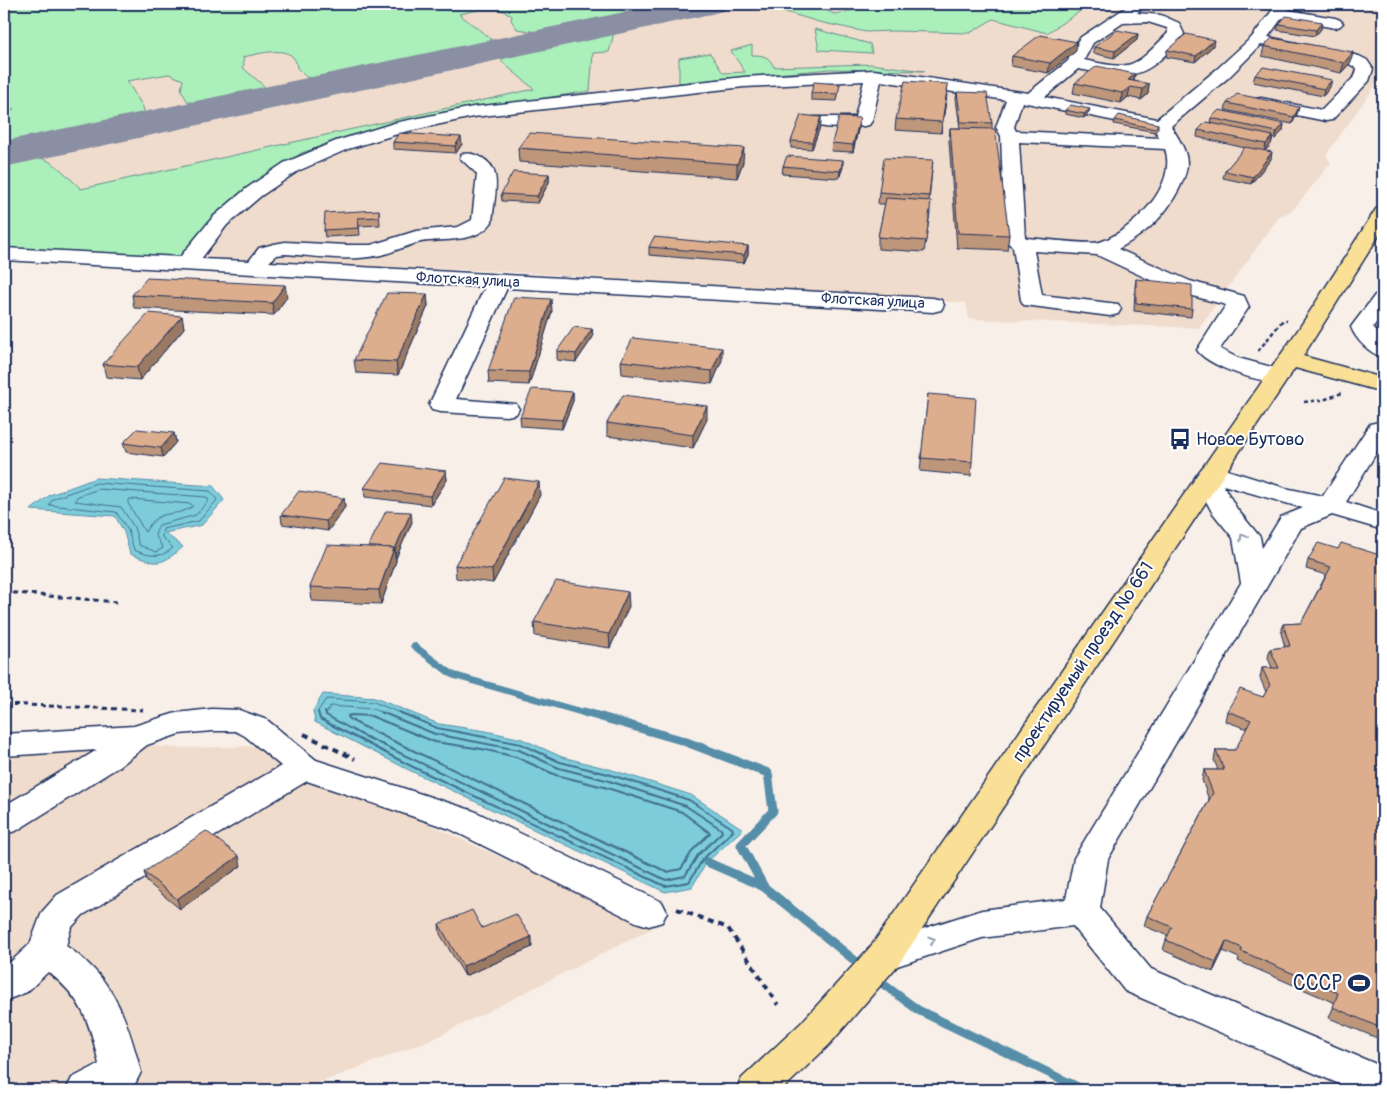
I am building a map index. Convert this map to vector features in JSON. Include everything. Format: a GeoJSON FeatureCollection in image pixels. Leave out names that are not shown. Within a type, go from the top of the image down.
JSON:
{"type":"FeatureCollection","features":[{"type":"Feature","properties":{"kind":"main road","name":"проектируемый проезд № 661"},"geometry":{"type":"LineString","coordinates":[[756,1090],[815,1034],[885,955],[1316,319],[1383,213]]}},
{"type":"Feature","properties":{"kind":"main road"},"geometry":{"type":"LineString","coordinates":[[1283,368],[1383,385]]}},
{"type":"Feature","properties":{"kind":"street"},"geometry":{"type":"LineString","coordinates":[[1141,4],[1087,40],[1083,44],[1075,63],[1024,98],[1005,127],[1010,136],[1015,240],[1023,244],[1102,249],[1182,286],[1236,301],[1238,307],[1208,350],[1212,356],[1223,360],[1283,368]]}},
{"type":"Feature","properties":{"kind":"street"},"geometry":{"type":"LineString","coordinates":[[1191,120],[1203,102],[1258,40],[1282,8],[1335,23]]}},
{"type":"Feature","properties":{"kind":"street"},"geometry":{"type":"LineString","coordinates":[[1075,63],[1115,70],[1139,68],[1176,34],[1174,26],[1166,21],[1146,17],[1119,18]]}},
{"type":"Feature","properties":{"kind":"street"},"geometry":{"type":"LineString","coordinates":[[1252,100],[1326,116],[1363,77],[1364,69],[1361,63],[1353,59],[1258,40]]}},
{"type":"Feature","properties":{"kind":"street"},"geometry":{"type":"LineString","coordinates":[[185,265],[220,221],[254,192],[291,167],[342,145],[400,127],[473,112],[744,82],[814,82],[874,75],[1024,98],[1161,125],[1203,102]]}},
{"type":"Feature","properties":{"kind":"street"},"geometry":{"type":"LineString","coordinates":[[820,121],[863,121],[874,75]]}},
{"type":"Feature","properties":{"kind":"street"},"geometry":{"type":"LineString","coordinates":[[597,98],[636,112]]}},
{"type":"Feature","properties":{"kind":"street"},"geometry":{"type":"LineString","coordinates":[[1102,249],[1110,246],[1152,215],[1178,173],[1178,163],[1173,144],[1161,125]]}},
{"type":"Feature","properties":{"kind":"street"},"geometry":{"type":"LineString","coordinates":[[1010,136],[1173,144]]}},
{"type":"Feature","properties":{"kind":"street"},"geometry":{"type":"LineString","coordinates":[[255,268],[264,252],[272,249],[364,251],[380,249],[422,236],[462,233],[472,230],[482,222],[486,174],[480,165],[469,158]]}},
{"type":"Feature","properties":{"kind":"street"},"geometry":{"type":"LineString","coordinates":[[1023,244],[1032,300],[1110,309]]}},
{"type":"Feature","properties":{"kind":"street","name":"Флотская улица"},"geometry":{"type":"LineString","coordinates":[[4,254],[933,304]]}},
{"type":"Feature","properties":{"kind":"street"},"geometry":{"type":"LineString","coordinates":[[500,281],[441,405],[507,409]]}},
{"type":"Feature","properties":{"kind":"street"},"geometry":{"type":"LineString","coordinates":[[1383,300],[1362,327],[1364,332],[1383,350]]}},
{"type":"Feature","properties":{"kind":"street"},"geometry":{"type":"LineString","coordinates":[[1383,431],[1379,429],[1330,506],[1291,523],[1091,858],[1082,910],[1138,980],[1383,1085]]}},
{"type":"Feature","properties":{"kind":"street"},"geometry":{"type":"LineString","coordinates":[[1209,476],[1330,506],[1383,522]]}},
{"type":"Feature","properties":{"kind":"street"},"geometry":{"type":"LineString","coordinates":[[1209,476],[1225,512],[1246,537],[1256,583]]}},
{"type":"Feature","properties":{"kind":"street"},"geometry":{"type":"LineString","coordinates":[[4,746],[136,737],[176,724],[212,720],[239,720],[256,728],[304,768],[462,820],[649,912]]}},
{"type":"Feature","properties":{"kind":"street"},"geometry":{"type":"LineString","coordinates":[[4,822],[109,758],[136,737]]}},
{"type":"Feature","properties":{"kind":"street"},"geometry":{"type":"LineString","coordinates":[[4,986],[14,981],[46,952],[54,922],[70,904],[304,768]]}},
{"type":"Feature","properties":{"kind":"street"},"geometry":{"type":"LineString","coordinates":[[885,955],[982,924],[1082,910]]}},
{"type":"Feature","properties":{"kind":"street"},"geometry":{"type":"LineString","coordinates":[[46,952],[70,968],[86,984],[107,1018],[121,1072],[86,1090]]}},
{"type":"Feature","properties":{"kind":"path"},"geometry":{"type":"LineString","coordinates":[[1254,354],[1260,350],[1283,320],[1287,321]]}},
{"type":"Feature","properties":{"kind":"path"},"geometry":{"type":"LineString","coordinates":[[1304,402],[1323,400],[1344,392]]}},
{"type":"Feature","properties":{"kind":"path"},"geometry":{"type":"LineString","coordinates":[[4,592],[117,602]]}},
{"type":"Feature","properties":{"kind":"shaded area"},"geometry":{"type":"Polygon","coordinates":[[[4,4],[1383,4],[1383,75],[1326,155],[1331,163],[1293,210],[1279,217],[1199,328],[969,319],[966,303],[498,271],[258,263],[4,249],[4,4]]]}},
{"type":"Feature","properties":{"kind":"shaded area"},"geometry":{"type":"Polygon","coordinates":[[[4,730],[64,739],[178,748],[260,746],[653,928],[435,1038],[301,1090],[4,1090],[4,730]]]}},
{"type":"Feature","properties":{"kind":"green space"},"geometry":{"type":"Polygon","coordinates":[[[4,4],[644,4],[648,11],[544,33],[517,29],[511,20],[512,16],[500,10],[486,9],[459,14],[491,39],[487,46],[326,80],[306,77],[297,68],[295,60],[284,52],[267,52],[243,57],[244,65],[242,67],[264,86],[265,92],[213,103],[188,102],[181,90],[183,80],[169,74],[127,81],[143,107],[145,115],[140,119],[4,147],[4,116],[14,109],[4,108],[4,4]]]}},
{"type":"Feature","properties":{"kind":"green space"},"geometry":{"type":"Polygon","coordinates":[[[759,4],[810,4],[835,14],[864,8],[857,4],[1091,4],[1047,33],[993,19],[970,33],[866,32],[819,22],[759,4]]]}},
{"type":"Feature","properties":{"kind":"green space"},"geometry":{"type":"Polygon","coordinates":[[[815,29],[870,44],[872,53],[819,50],[815,29]]]}},
{"type":"Feature","properties":{"kind":"green space"},"geometry":{"type":"Polygon","coordinates":[[[605,31],[614,33],[609,52],[593,53],[590,91],[467,110],[347,139],[301,153],[176,259],[4,249],[4,159],[30,157],[47,160],[81,189],[534,89],[502,62],[501,56],[508,52],[605,31]]]}},
{"type":"Feature","properties":{"kind":"green space"},"geometry":{"type":"Polygon","coordinates":[[[752,45],[752,55],[765,57],[770,60],[774,67],[870,64],[925,71],[830,69],[679,83],[679,58],[710,53],[723,73],[745,72],[731,51],[752,45]]]}},
{"type":"Feature","properties":{"kind":"water"},"geometry":{"type":"Polygon","coordinates":[[[96,478],[213,486],[224,500],[202,525],[165,533],[183,547],[163,561],[153,562],[130,554],[124,532],[115,516],[31,510],[50,495],[96,478]]]}},
{"type":"Feature","properties":{"kind":"water"},"geometry":{"type":"Polygon","coordinates":[[[323,694],[375,698],[439,724],[522,739],[562,757],[609,769],[691,795],[743,829],[707,862],[692,887],[665,892],[409,770],[315,722],[313,711],[323,694]]]}},
{"type":"Feature","properties":{"kind":"building"},"geometry":{"type":"Polygon","coordinates":[[[1286,16],[1322,22],[1316,30],[1279,24],[1286,16]]]}},
{"type":"Feature","properties":{"kind":"building"},"geometry":{"type":"Polygon","coordinates":[[[1117,30],[1138,34],[1115,51],[1094,47],[1117,30]]]}},
{"type":"Feature","properties":{"kind":"building"},"geometry":{"type":"Polygon","coordinates":[[[1186,34],[1214,40],[1196,56],[1167,50],[1186,34]]]}},
{"type":"Feature","properties":{"kind":"building"},"geometry":{"type":"Polygon","coordinates":[[[1040,35],[1077,42],[1050,63],[1012,56],[1040,35]]]}},
{"type":"Feature","properties":{"kind":"building"},"geometry":{"type":"Polygon","coordinates":[[[1272,38],[1353,52],[1344,63],[1264,46],[1272,38]]]}},
{"type":"Feature","properties":{"kind":"building"},"geometry":{"type":"Polygon","coordinates":[[[1097,66],[1135,74],[1128,80],[1149,84],[1143,89],[1130,87],[1122,93],[1075,83],[1097,66]]]}},
{"type":"Feature","properties":{"kind":"building"},"geometry":{"type":"Polygon","coordinates":[[[1263,67],[1332,80],[1324,89],[1255,75],[1263,67]]]}},
{"type":"Feature","properties":{"kind":"building"},"geometry":{"type":"Polygon","coordinates":[[[905,81],[948,84],[942,122],[896,119],[905,81]]]}},
{"type":"Feature","properties":{"kind":"building"},"geometry":{"type":"Polygon","coordinates":[[[814,82],[840,84],[838,94],[811,93],[814,82]]]}},
{"type":"Feature","properties":{"kind":"building"},"geometry":{"type":"Polygon","coordinates":[[[957,92],[987,93],[992,123],[961,122],[957,92]]]}},
{"type":"Feature","properties":{"kind":"building"},"geometry":{"type":"Polygon","coordinates":[[[1237,94],[1299,107],[1294,117],[1227,103],[1237,94]]]}},
{"type":"Feature","properties":{"kind":"building"},"geometry":{"type":"Polygon","coordinates":[[[1071,105],[1090,109],[1084,114],[1065,110],[1071,105]]]}},
{"type":"Feature","properties":{"kind":"building"},"geometry":{"type":"Polygon","coordinates":[[[1219,110],[1284,124],[1277,132],[1211,118],[1219,110]]]}},
{"type":"Feature","properties":{"kind":"building"},"geometry":{"type":"Polygon","coordinates":[[[801,115],[821,117],[812,142],[791,141],[801,115]]]}},
{"type":"Feature","properties":{"kind":"building"},"geometry":{"type":"Polygon","coordinates":[[[1119,115],[1158,124],[1155,129],[1115,120],[1119,115]]]}},
{"type":"Feature","properties":{"kind":"building"},"geometry":{"type":"Polygon","coordinates":[[[839,117],[860,118],[853,145],[832,143],[839,117]]]}},
{"type":"Feature","properties":{"kind":"building"},"geometry":{"type":"Polygon","coordinates":[[[1206,122],[1273,136],[1266,144],[1198,130],[1206,122]]]}},
{"type":"Feature","properties":{"kind":"building"},"geometry":{"type":"Polygon","coordinates":[[[950,128],[995,129],[1009,235],[958,233],[950,128]]]}},
{"type":"Feature","properties":{"kind":"building"},"geometry":{"type":"Polygon","coordinates":[[[399,133],[461,137],[455,146],[393,142],[399,133]]]}},
{"type":"Feature","properties":{"kind":"building"},"geometry":{"type":"Polygon","coordinates":[[[529,133],[744,148],[737,164],[518,148],[529,133]]]}},
{"type":"Feature","properties":{"kind":"building"},"geometry":{"type":"Polygon","coordinates":[[[1245,147],[1272,152],[1253,177],[1225,171],[1245,147]]]}},
{"type":"Feature","properties":{"kind":"building"},"geometry":{"type":"Polygon","coordinates":[[[787,156],[843,160],[840,171],[783,166],[787,156]]]}},
{"type":"Feature","properties":{"kind":"building"},"geometry":{"type":"Polygon","coordinates":[[[884,158],[933,160],[929,196],[879,192],[884,158]]]}},
{"type":"Feature","properties":{"kind":"building"},"geometry":{"type":"Polygon","coordinates":[[[513,172],[549,174],[537,196],[501,194],[513,172]]]}},
{"type":"Feature","properties":{"kind":"building"},"geometry":{"type":"Polygon","coordinates":[[[886,198],[931,201],[926,241],[878,237],[886,198]]]}},
{"type":"Feature","properties":{"kind":"building"},"geometry":{"type":"Polygon","coordinates":[[[379,210],[379,217],[358,218],[359,228],[324,230],[325,213],[379,210]]]}},
{"type":"Feature","properties":{"kind":"building"},"geometry":{"type":"Polygon","coordinates":[[[654,237],[748,246],[744,255],[649,247],[654,237]]]}},
{"type":"Feature","properties":{"kind":"building"},"geometry":{"type":"Polygon","coordinates":[[[147,278],[285,285],[272,303],[132,295],[147,278]]]}},
{"type":"Feature","properties":{"kind":"building"},"geometry":{"type":"Polygon","coordinates":[[[1136,279],[1192,285],[1192,309],[1136,303],[1136,279]]]}},
{"type":"Feature","properties":{"kind":"building"},"geometry":{"type":"Polygon","coordinates":[[[387,293],[427,294],[396,362],[354,360],[387,293]]]}},
{"type":"Feature","properties":{"kind":"building"},"geometry":{"type":"Polygon","coordinates":[[[514,297],[551,299],[529,372],[488,371],[514,297]]]}},
{"type":"Feature","properties":{"kind":"building"},"geometry":{"type":"Polygon","coordinates":[[[149,313],[182,316],[137,367],[103,364],[149,313]]]}},
{"type":"Feature","properties":{"kind":"building"},"geometry":{"type":"Polygon","coordinates":[[[574,327],[592,329],[576,354],[557,351],[574,327]]]}},
{"type":"Feature","properties":{"kind":"building"},"geometry":{"type":"Polygon","coordinates":[[[633,338],[722,348],[712,371],[621,361],[633,338]]]}},
{"type":"Feature","properties":{"kind":"building"},"geometry":{"type":"Polygon","coordinates":[[[532,389],[573,392],[562,420],[520,417],[532,389]]]}},
{"type":"Feature","properties":{"kind":"building"},"geometry":{"type":"Polygon","coordinates":[[[928,394],[976,398],[972,462],[921,458],[928,394]]]}},
{"type":"Feature","properties":{"kind":"building"},"geometry":{"type":"Polygon","coordinates":[[[623,395],[707,406],[693,435],[607,423],[623,395]]]}},
{"type":"Feature","properties":{"kind":"building"},"geometry":{"type":"Polygon","coordinates":[[[137,429],[174,433],[161,448],[123,443],[137,429]]]}},
{"type":"Feature","properties":{"kind":"building"},"geometry":{"type":"Polygon","coordinates":[[[382,463],[446,471],[430,496],[364,488],[382,463]]]}},
{"type":"Feature","properties":{"kind":"building"},"geometry":{"type":"Polygon","coordinates":[[[504,478],[539,482],[492,570],[455,565],[504,478]]]}},
{"type":"Feature","properties":{"kind":"building"},"geometry":{"type":"Polygon","coordinates":[[[299,491],[344,498],[326,521],[281,515],[299,491]]]}},
{"type":"Feature","properties":{"kind":"building"},"geometry":{"type":"Polygon","coordinates":[[[386,511],[411,512],[395,549],[368,547],[386,511]]]}},
{"type":"Feature","properties":{"kind":"building"},"geometry":{"type":"Polygon","coordinates":[[[1318,543],[1338,549],[1341,543],[1383,556],[1383,1023],[1381,1028],[1333,1007],[1338,993],[1241,951],[1242,948],[1226,941],[1216,962],[1166,940],[1172,927],[1147,916],[1213,793],[1204,770],[1224,770],[1216,750],[1235,750],[1251,720],[1227,711],[1240,689],[1263,697],[1270,685],[1262,668],[1279,668],[1270,649],[1290,646],[1283,624],[1301,623],[1331,567],[1308,560],[1318,543]]]}},
{"type":"Feature","properties":{"kind":"building"},"geometry":{"type":"Polygon","coordinates":[[[327,545],[394,548],[379,590],[310,587],[327,545]]]}},
{"type":"Feature","properties":{"kind":"building"},"geometry":{"type":"Polygon","coordinates":[[[556,581],[628,592],[609,634],[534,622],[556,581]]]}},
{"type":"Feature","properties":{"kind":"building"},"geometry":{"type":"Polygon","coordinates":[[[206,831],[239,856],[177,899],[144,872],[206,831]]]}},
{"type":"Feature","properties":{"kind":"building"},"geometry":{"type":"Polygon","coordinates":[[[472,910],[482,928],[516,914],[531,937],[463,966],[439,924],[472,910]]]}},
{"type":"Feature","properties":{"kind":"waterway"},"geometry":{"type":"LineString","coordinates":[[414,646],[453,675],[588,714]]}},
{"type":"Feature","properties":{"kind":"waterway"},"geometry":{"type":"LineString","coordinates":[[584,712],[681,740],[768,773],[773,811],[741,845],[764,887]]}},
{"type":"Feature","properties":{"kind":"waterway"},"geometry":{"type":"LineString","coordinates":[[707,862],[764,887]]}},
{"type":"Feature","properties":{"kind":"waterway"},"geometry":{"type":"LineString","coordinates":[[764,887],[864,968]]}},
{"type":"Feature","properties":{"kind":"waterway"},"geometry":{"type":"LineString","coordinates":[[875,978],[918,1010],[1084,1090]]}},
{"type":"Feature","properties":{"kind":"taxiway"},"geometry":{"type":"LineString","coordinates":[[4,154],[711,4]]}},
{"type":"Feature","properties":{"kind":"place","name":"Новое Бутово"},"geometry":{"type":"Point","coordinates":[1180,439]}},
{"type":"Feature","properties":{"kind":"place","name":"СССР"},"geometry":{"type":"Point","coordinates":[1359,983]}}]}
